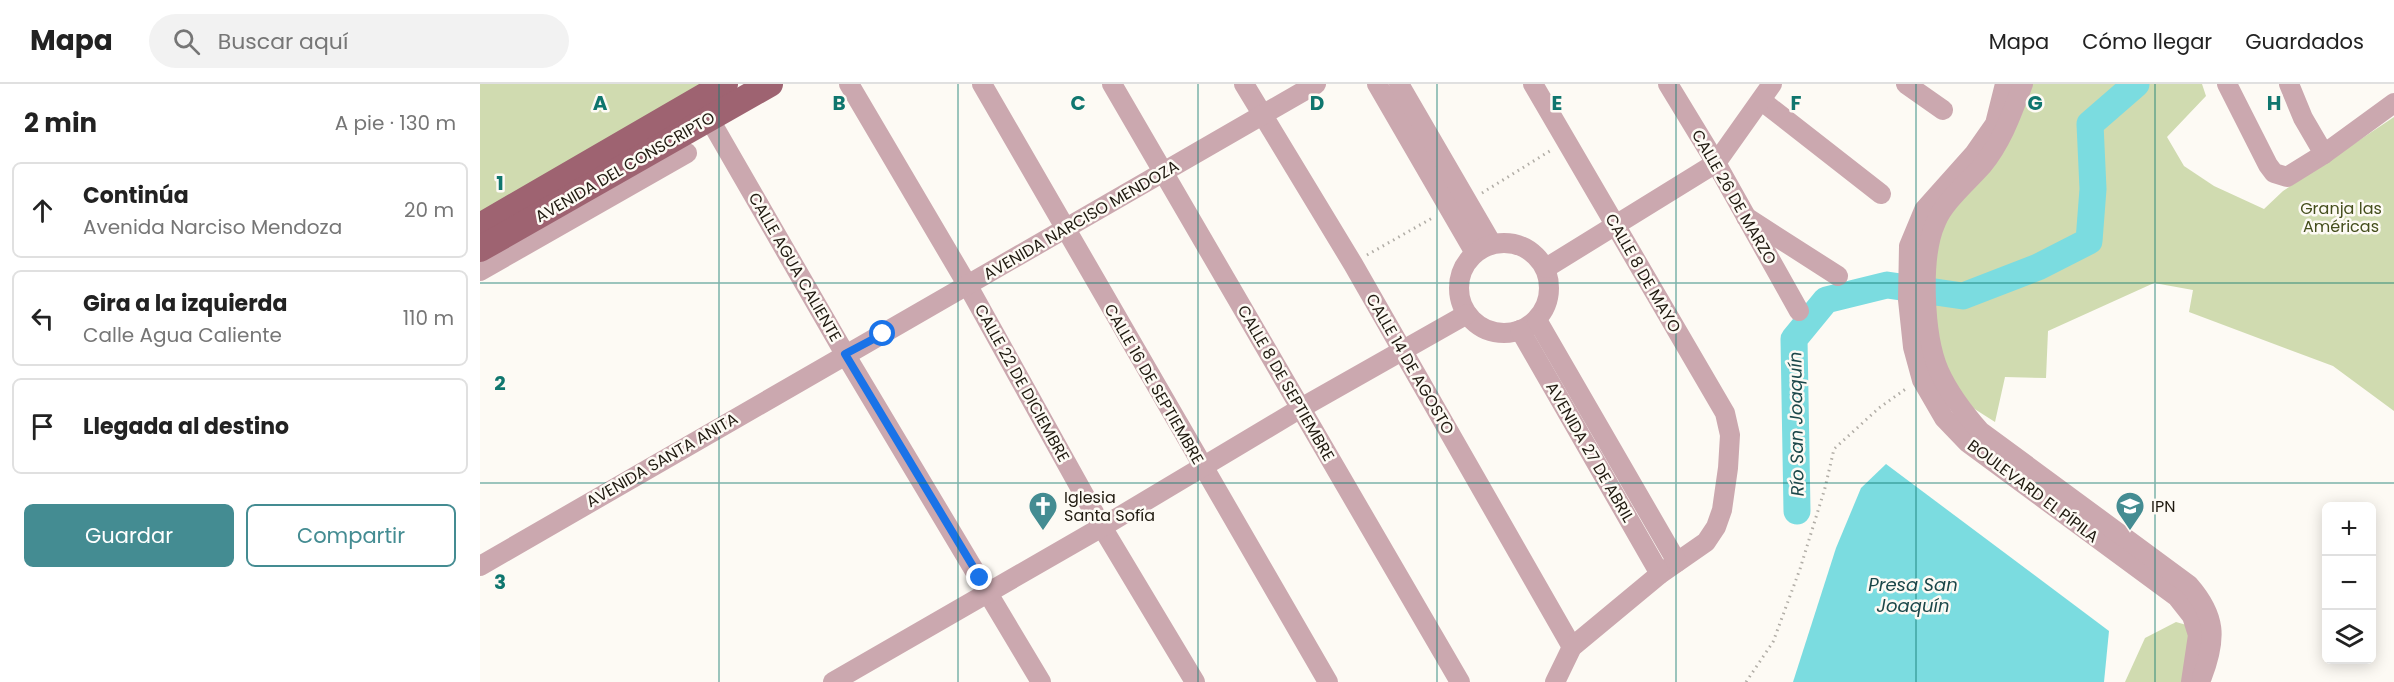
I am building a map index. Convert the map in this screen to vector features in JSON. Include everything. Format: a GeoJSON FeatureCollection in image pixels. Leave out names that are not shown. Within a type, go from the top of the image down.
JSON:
{"type":"FeatureCollection","features":[{"type":"Feature","properties":{"kind":"main road","name":"AVENIDA DEL CONSCRIPTO"},"geometry":{"type":"LineString","coordinates":[[480,249],[704,109],[725,84]]}},
{"type":"Feature","properties":{"kind":"main road","name":"AVENIDA DEL CONSCRIPTO"},"geometry":{"type":"LineString","coordinates":[[480,226],[704,109],[770,84]]}},
{"type":"Feature","properties":{"kind":"street","name":"CALLE 22 DE DICIEMBRE"},"geometry":{"type":"LineString","coordinates":[[849,84],[968,286],[1102,528],[1195,682]]}},
{"type":"Feature","properties":{"kind":"street","name":"CALLE 16 DE SEPTIEMBRE"},"geometry":{"type":"LineString","coordinates":[[982,84],[1328,682]]}},
{"type":"Feature","properties":{"kind":"street","name":"CALLE 8 DE SEPTIEMBRE"},"geometry":{"type":"LineString","coordinates":[[1112,84],[1460,682]]}},
{"type":"Feature","properties":{"kind":"street","name":"CALLE 14 DE AGOSTO"},"geometry":{"type":"LineString","coordinates":[[1244,84],[1353,264],[1572,647]]}},
{"type":"Feature","properties":{"kind":"street","name":"AVENIDA NARCISO MENDOZA"},"geometry":{"type":"LineString","coordinates":[[845,354],[968,286],[1164,170],[1316,84]]}},
{"type":"Feature","properties":{"kind":"street"},"geometry":{"type":"LineString","coordinates":[[1377,84],[1449,209],[1483,248]]}},
{"type":"Feature","properties":{"kind":"street"},"geometry":{"type":"LineString","coordinates":[[1399,84],[1468,202],[1483,248]]}},
{"type":"Feature","properties":{"kind":"street","name":"CALLE 8 DE MAYO"},"geometry":{"type":"LineString","coordinates":[[1533,84],[1725,413],[1730,435],[1722,510],[1716,527],[1706,542],[1660,574],[1572,647]]}},
{"type":"Feature","properties":{"kind":"street","name":"CALLE 26 DE MARZO"},"geometry":{"type":"LineString","coordinates":[[1668,84],[1716,163],[1743,215],[1799,311]]}},
{"type":"Feature","properties":{"kind":"street"},"geometry":{"type":"LineString","coordinates":[[1546,268],[1716,163],[1772,84]]}},
{"type":"Feature","properties":{"kind":"street"},"geometry":{"type":"LineString","coordinates":[[1906,84],[1943,110]]}},
{"type":"Feature","properties":{"kind":"street","name":"BOULEVARD EL PÍPILA"},"geometry":{"type":"LineString","coordinates":[[2005,84],[1995,124],[1974,154],[1924,210],[1910,246],[1916,277],[1917,300],[1913,346],[1922,380],[1944,418],[1968,443],[2177,597],[2192,616],[2198,635],[2191,682]]}},
{"type":"Feature","properties":{"kind":"street","name":"BOULEVARD EL PÍPILA"},"geometry":{"type":"LineString","coordinates":[[1916,277],[1936,221],[1983,164],[2004,133],[2023,84]]}},
{"type":"Feature","properties":{"kind":"street"},"geometry":{"type":"LineString","coordinates":[[2228,84],[2246,123],[2274,173],[2287,177],[2294,175],[2394,103]]}},
{"type":"Feature","properties":{"kind":"street"},"geometry":{"type":"LineString","coordinates":[[2289,84],[2303,118],[2324,154]]}},
{"type":"Feature","properties":{"kind":"street"},"geometry":{"type":"LineString","coordinates":[[1762,101],[1881,194]]}},
{"type":"Feature","properties":{"kind":"street","name":"CALLE AGUA CALIENTE"},"geometry":{"type":"LineString","coordinates":[[704,109],[845,354],[1041,682]]}},
{"type":"Feature","properties":{"kind":"street"},"geometry":{"type":"LineString","coordinates":[[480,271],[687,153]]}},
{"type":"Feature","properties":{"kind":"street"},"geometry":{"type":"LineString","coordinates":[[1743,215],[1838,276]]}},
{"type":"Feature","properties":{"kind":"street"},"geometry":{"type":"LineString","coordinates":[[1508,242],[1524,246],[1537,256],[1546,268],[1550,282],[1545,308],[1537,320],[1520,330],[1505,333],[1491,331],[1477,324],[1467,314],[1460,299],[1459,282],[1464,266],[1483,248],[1508,242]]}},
{"type":"Feature","properties":{"kind":"street","name":"BOULEVARD EL PÍPILA"},"geometry":{"type":"LineString","coordinates":[[1917,300],[1939,370],[1961,410],[1980,431],[2182,580],[2203,602],[2209,616],[2212,640],[2210,657],[2200,682]]}},
{"type":"Feature","properties":{"kind":"street"},"geometry":{"type":"LineString","coordinates":[[844,679],[1301,408],[1467,314]]}},
{"type":"Feature","properties":{"kind":"street","name":"AVENIDA 27 DE ABRIL"},"geometry":{"type":"LineString","coordinates":[[1537,320],[1677,562]]}},
{"type":"Feature","properties":{"kind":"street","name":"AVENIDA 27 DE ABRIL"},"geometry":{"type":"LineString","coordinates":[[1520,330],[1660,574]]}},
{"type":"Feature","properties":{"kind":"street","name":"AVENIDA SANTA ANITA"},"geometry":{"type":"LineString","coordinates":[[480,567],[845,354]]}},
{"type":"Feature","properties":{"kind":"street"},"geometry":{"type":"LineString","coordinates":[[1555,682],[1572,647]]}},
{"type":"Feature","properties":{"kind":"path"},"geometry":{"type":"LineString","coordinates":[[1468,202],[1565,140]]}},
{"type":"Feature","properties":{"kind":"path"},"geometry":{"type":"LineString","coordinates":[[1353,264],[1449,209]]}},
{"type":"Feature","properties":{"kind":"path"},"geometry":{"type":"LineString","coordinates":[[1746,682],[1773,642],[1800,569],[1825,488],[1834,449],[1879,408],[1905,389]]}},
{"type":"Feature","properties":{"kind":"green space"},"geometry":{"type":"Polygon","coordinates":[[[480,84],[711,84],[480,219],[480,84]]]}},
{"type":"Feature","properties":{"kind":"green space","name":"Granja las Américas"},"geometry":{"type":"Polygon","coordinates":[[[2027,84],[2202,84],[2206,96],[2167,137],[2184,166],[2214,186],[2264,209],[2283,191],[2394,117],[2394,411],[2333,366],[2189,312],[2193,290],[2154,283],[2048,331],[2046,378],[2005,377],[1995,422],[1962,401],[1936,345],[1930,263],[1945,215],[2027,84]]]}},
{"type":"Feature","properties":{"kind":"green space"},"geometry":{"type":"Polygon","coordinates":[[[2176,622],[2190,626],[2182,682],[2125,682],[2145,638],[2176,622]]]}},
{"type":"Feature","properties":{"kind":"water","name":"Presa San Joaquín"},"geometry":{"type":"Polygon","coordinates":[[[1886,464],[2109,631],[2104,682],[1793,682],[1836,548],[1861,488],[1886,464]]]}},
{"type":"Feature","properties":{"kind":"waterway","name":"Río San Joaquín"},"geometry":{"type":"LineString","coordinates":[[1797,511],[1794,339],[1826,300],[1887,285],[1963,296],[2038,267],[2089,241],[2093,189],[2090,124],[2136,84]]}},
{"type":"Feature","properties":{"kind":"place","name":"Iglesia Santa Sofía"},"geometry":{"type":"Point","coordinates":[1043,532]}},
{"type":"Feature","properties":{"kind":"place","name":"IPN"},"geometry":{"type":"Point","coordinates":[2130,532]}},
{"type":"Feature","properties":{"kind":"route"},"geometry":{"type":"LineString","coordinates":[[883,334],[845,354],[980,578]]}}]}
